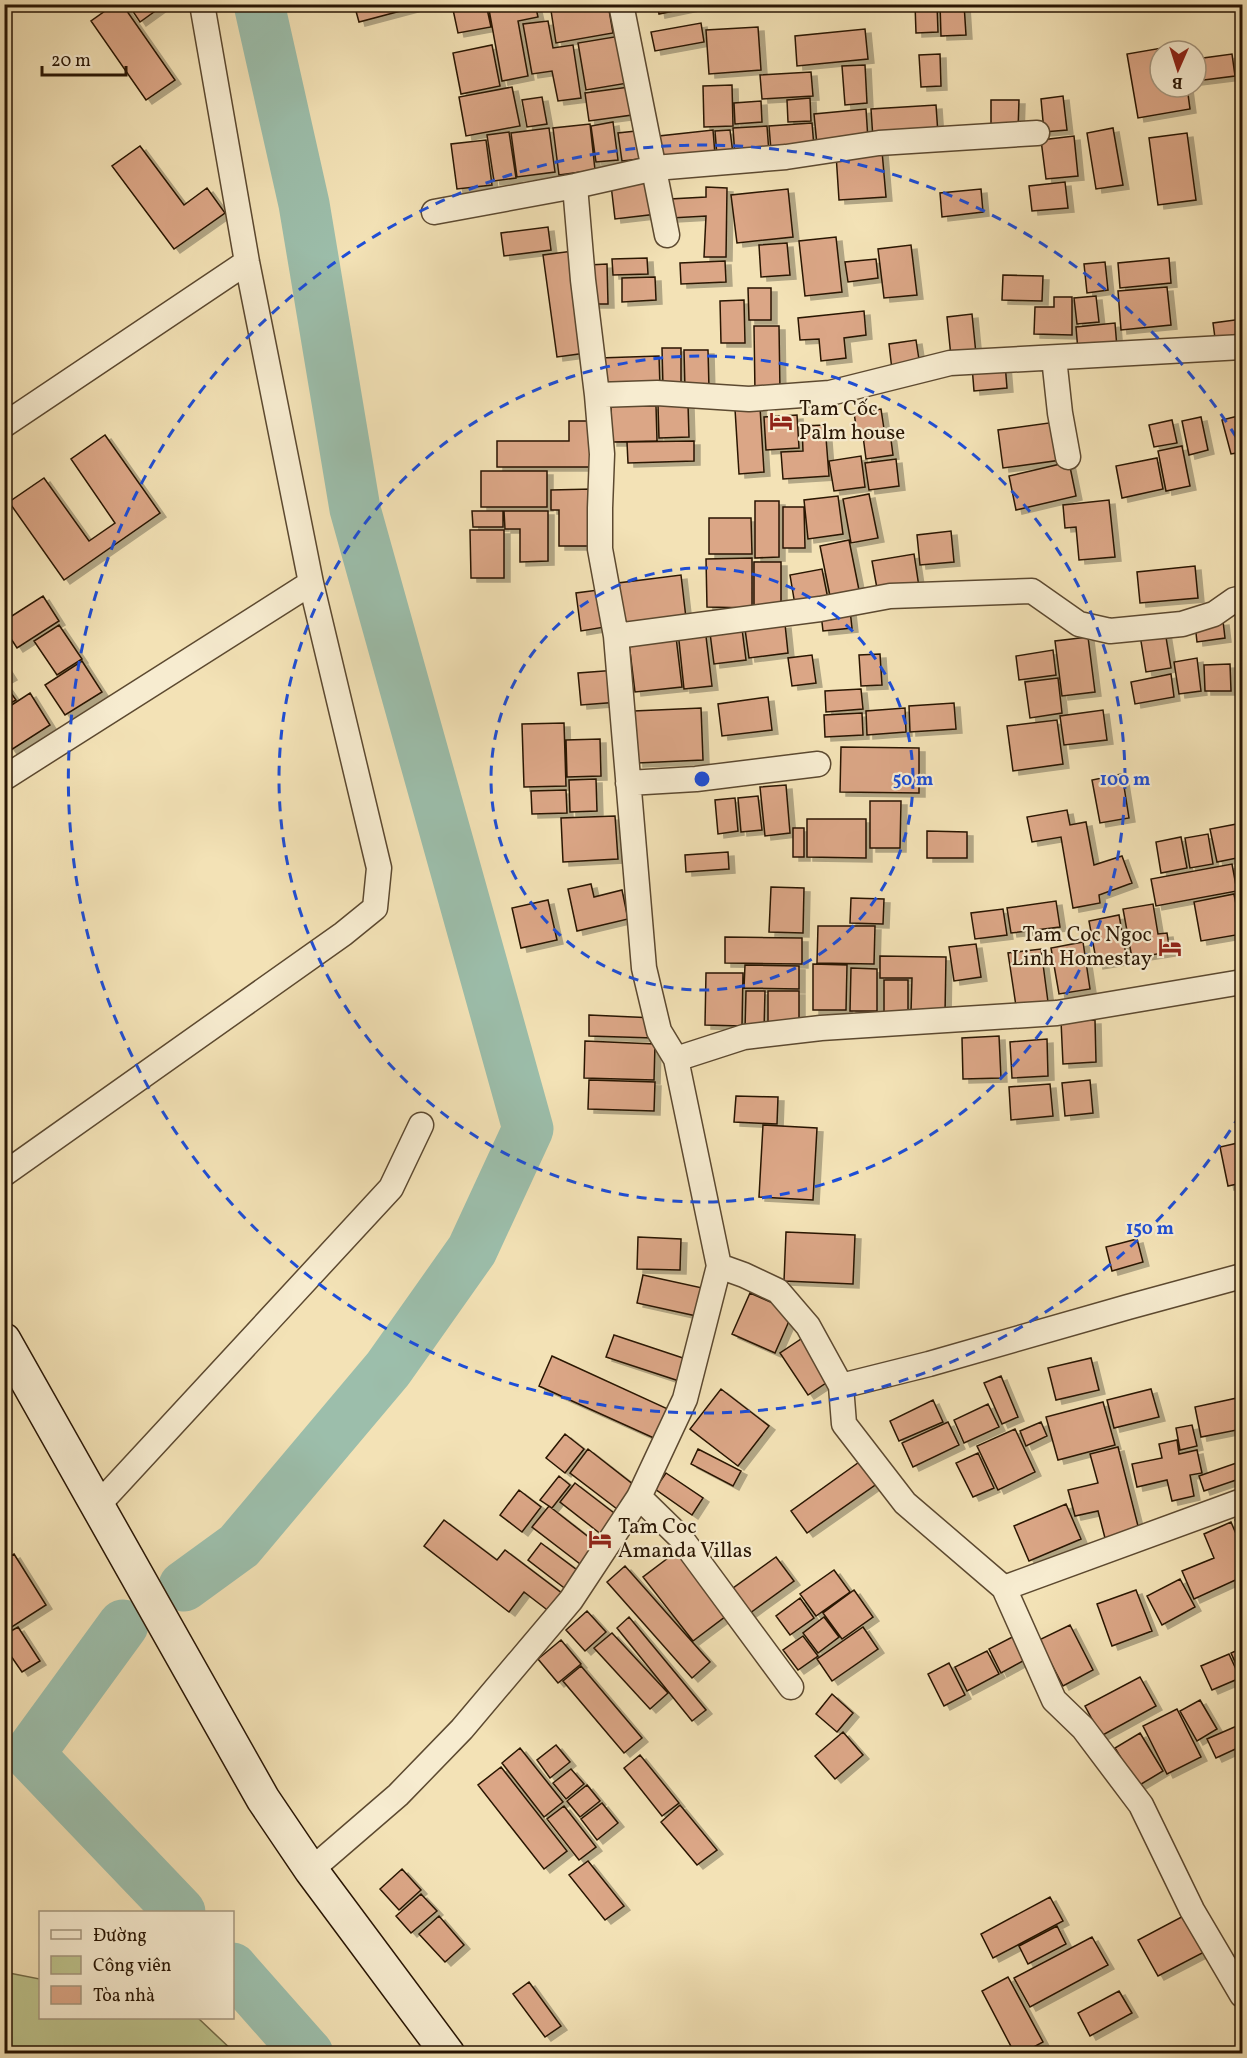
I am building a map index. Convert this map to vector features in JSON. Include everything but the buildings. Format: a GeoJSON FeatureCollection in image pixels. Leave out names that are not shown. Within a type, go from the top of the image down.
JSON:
{"type":"FeatureCollection","features":[{"type":"Feature","properties":{"kind":"main road"},"geometry":{"type":"LineString","coordinates":[[4,1340],[263,1799],[311,1870],[448,2054]]}},
{"type":"Feature","properties":{"kind":"street"},"geometry":{"type":"LineString","coordinates":[[4,1174],[333,941],[375,908],[379,868],[311,584],[247,262],[202,4]]}},
{"type":"Feature","properties":{"kind":"street"},"geometry":{"type":"LineString","coordinates":[[621,4],[667,235]]}},
{"type":"Feature","properties":{"kind":"street"},"geometry":{"type":"LineString","coordinates":[[434,212],[575,186],[654,168],[786,157],[879,143],[1037,133]]}},
{"type":"Feature","properties":{"kind":"street"},"geometry":{"type":"LineString","coordinates":[[311,1870],[398,1795],[462,1729],[571,1600],[639,1497],[685,1399],[719,1266],[675,1059],[659,1031],[644,968],[616,636],[600,549],[602,454],[575,186]]}},
{"type":"Feature","properties":{"kind":"street"},"geometry":{"type":"LineString","coordinates":[[4,425],[247,262]]}},
{"type":"Feature","properties":{"kind":"street"},"geometry":{"type":"LineString","coordinates":[[597,395],[657,393],[749,399],[830,393],[950,363],[1242,346]]}},
{"type":"Feature","properties":{"kind":"street"},"geometry":{"type":"LineString","coordinates":[[1054,358],[1068,457]]}},
{"type":"Feature","properties":{"kind":"street"},"geometry":{"type":"LineString","coordinates":[[4,777],[311,584]]}},
{"type":"Feature","properties":{"kind":"street"},"geometry":{"type":"LineString","coordinates":[[616,636],[820,609],[890,596],[1032,591],[1079,624],[1110,631],[1182,624],[1214,614],[1234,600],[1242,598]]}},
{"type":"Feature","properties":{"kind":"street"},"geometry":{"type":"LineString","coordinates":[[628,783],[818,764]]}},
{"type":"Feature","properties":{"kind":"street"},"geometry":{"type":"LineString","coordinates":[[675,1059],[755,1036],[821,1028],[1057,1013],[1242,982]]}},
{"type":"Feature","properties":{"kind":"street"},"geometry":{"type":"LineString","coordinates":[[98,1505],[391,1188],[421,1125]]}},
{"type":"Feature","properties":{"kind":"street"},"geometry":{"type":"LineString","coordinates":[[719,1266],[744,1275],[778,1292],[808,1326],[841,1386],[844,1424],[904,1503],[1004,1587],[1054,1700],[1083,1728],[1141,1805],[1192,1910],[1242,1995]]}},
{"type":"Feature","properties":{"kind":"street"},"geometry":{"type":"LineString","coordinates":[[841,1386],[929,1364],[1242,1276]]}},
{"type":"Feature","properties":{"kind":"street"},"geometry":{"type":"LineString","coordinates":[[639,1497],[681,1538],[791,1688]]}},
{"type":"Feature","properties":{"kind":"street"},"geometry":{"type":"LineString","coordinates":[[1004,1587],[1242,1501]]}},
{"type":"Feature","properties":{"kind":"green space"},"geometry":{"type":"Polygon","coordinates":[[[4,1972],[39,1979],[39,2019],[199,2019],[235,2053],[5,2053],[4,1972]]]}},
{"type":"Feature","properties":{"kind":"waterway"},"geometry":{"type":"LineString","coordinates":[[184,1586],[239,1546],[388,1369],[472,1250],[528,1129],[355,509],[304,204],[259,4]]}},
{"type":"Feature","properties":{"kind":"waterway"},"geometry":{"type":"LineString","coordinates":[[123,1625],[29,1754],[179,1911]]}},
{"type":"Feature","properties":{"kind":"waterway"},"geometry":{"type":"LineString","coordinates":[[234,1970],[308,2054]]}},
{"type":"Feature","properties":{"kind":"place","name":"Tam Cốc Palm house"},"geometry":{"type":"Point","coordinates":[781,421]}},
{"type":"Feature","properties":{"kind":"place","name":"Tam Coc Ngoc Linh Homestay"},"geometry":{"type":"Point","coordinates":[1170,947]}},
{"type":"Feature","properties":{"kind":"place","name":"Tam Coc Amanda Villas"},"geometry":{"type":"Point","coordinates":[600,1539]}}]}
